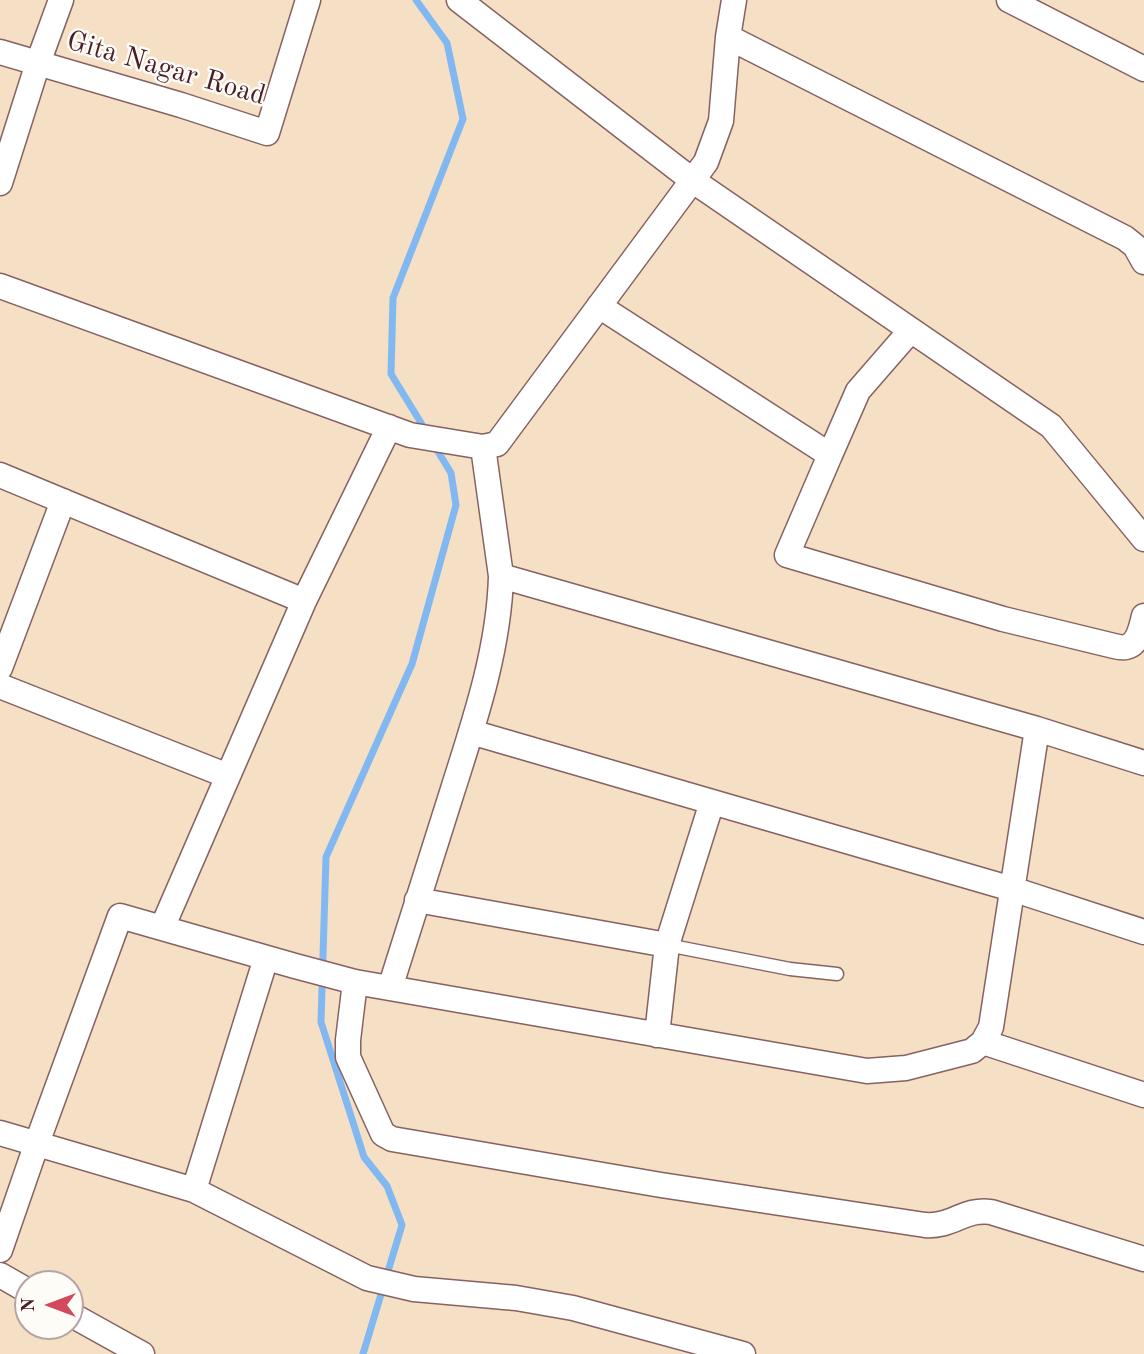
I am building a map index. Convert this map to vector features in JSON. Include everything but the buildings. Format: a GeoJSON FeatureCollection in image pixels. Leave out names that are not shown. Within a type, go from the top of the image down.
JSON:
{"type":"FeatureCollection","features":[{"type":"Feature","properties":{"kind":"street"},"geometry":{"type":"LineString","coordinates":[[0,183],[61,0]]}},
{"type":"Feature","properties":{"kind":"street","name":"Gita Nagar Road"},"geometry":{"type":"LineString","coordinates":[[38,63],[267,133],[308,0]]}},
{"type":"Feature","properties":{"kind":"street"},"geometry":{"type":"LineString","coordinates":[[459,0],[692,180],[1051,426],[1144,538]]}},
{"type":"Feature","properties":{"kind":"street"},"geometry":{"type":"LineString","coordinates":[[0,286],[399,431],[483,447],[497,444],[706,162],[721,121],[734,0]]}},
{"type":"Feature","properties":{"kind":"street"},"geometry":{"type":"LineString","coordinates":[[1009,0],[1144,69]]}},
{"type":"Feature","properties":{"kind":"street"},"geometry":{"type":"LineString","coordinates":[[728,37],[1141,248]]}},
{"type":"Feature","properties":{"kind":"street"},"geometry":{"type":"LineString","coordinates":[[0,52],[38,63]]}},
{"type":"Feature","properties":{"kind":"street"},"geometry":{"type":"LineString","coordinates":[[599,306],[830,455]]}},
{"type":"Feature","properties":{"kind":"street"},"geometry":{"type":"LineString","coordinates":[[911,330],[858,391],[787,555],[1003,619],[1114,646],[1126,647],[1134,643],[1144,616]]}},
{"type":"Feature","properties":{"kind":"street"},"geometry":{"type":"LineString","coordinates":[[162,928],[304,601],[399,431]]}},
{"type":"Feature","properties":{"kind":"street"},"geometry":{"type":"LineString","coordinates":[[390,988],[489,667],[501,576],[483,447]]}},
{"type":"Feature","properties":{"kind":"street"},"geometry":{"type":"LineString","coordinates":[[0,475],[304,601]]}},
{"type":"Feature","properties":{"kind":"street"},"geometry":{"type":"LineString","coordinates":[[0,668],[63,501]]}},
{"type":"Feature","properties":{"kind":"street"},"geometry":{"type":"LineString","coordinates":[[501,576],[1037,729],[1144,763]]}},
{"type":"Feature","properties":{"kind":"street"},"geometry":{"type":"LineString","coordinates":[[0,686],[228,776]]}},
{"type":"Feature","properties":{"kind":"street"},"geometry":{"type":"LineString","coordinates":[[0,1250],[120,916],[351,981],[867,1071],[906,1068],[972,1051],[983,1042],[990,1027],[1037,729]]}},
{"type":"Feature","properties":{"kind":"street"},"geometry":{"type":"LineString","coordinates":[[471,732],[1012,889],[1144,932]]}},
{"type":"Feature","properties":{"kind":"street"},"geometry":{"type":"LineString","coordinates":[[657,1035],[667,945],[712,802]]}},
{"type":"Feature","properties":{"kind":"street"},"geometry":{"type":"LineString","coordinates":[[417,900],[667,945]]}},
{"type":"Feature","properties":{"kind":"street"},"geometry":{"type":"LineString","coordinates":[[194,1190],[266,958]]}},
{"type":"Feature","properties":{"kind":"street"},"geometry":{"type":"LineString","coordinates":[[351,981],[348,1057],[383,1134],[392,1139],[925,1225],[948,1223],[972,1212],[990,1212],[1144,1259]]}},
{"type":"Feature","properties":{"kind":"street"},"geometry":{"type":"LineString","coordinates":[[983,1042],[1144,1095]]}},
{"type":"Feature","properties":{"kind":"street"},"geometry":{"type":"LineString","coordinates":[[0,1133],[194,1190],[367,1278],[414,1289],[516,1298],[573,1308],[743,1354]]}},
{"type":"Feature","properties":{"kind":"street"},"geometry":{"type":"LineString","coordinates":[[84,1322],[142,1354]]}},
{"type":"Feature","properties":{"kind":"lane"},"geometry":{"type":"LineString","coordinates":[[667,945],[790,969],[837,974]]}},
{"type":"Feature","properties":{"kind":"waterway"},"geometry":{"type":"LineString","coordinates":[[416,0],[447,43],[463,119],[393,298],[391,374],[426,431]]}},
{"type":"Feature","properties":{"kind":"waterway"},"geometry":{"type":"LineString","coordinates":[[363,1354],[402,1225],[387,1186],[364,1157],[321,1022],[326,857],[412,664],[456,505],[451,473],[434,445]]}}]}
